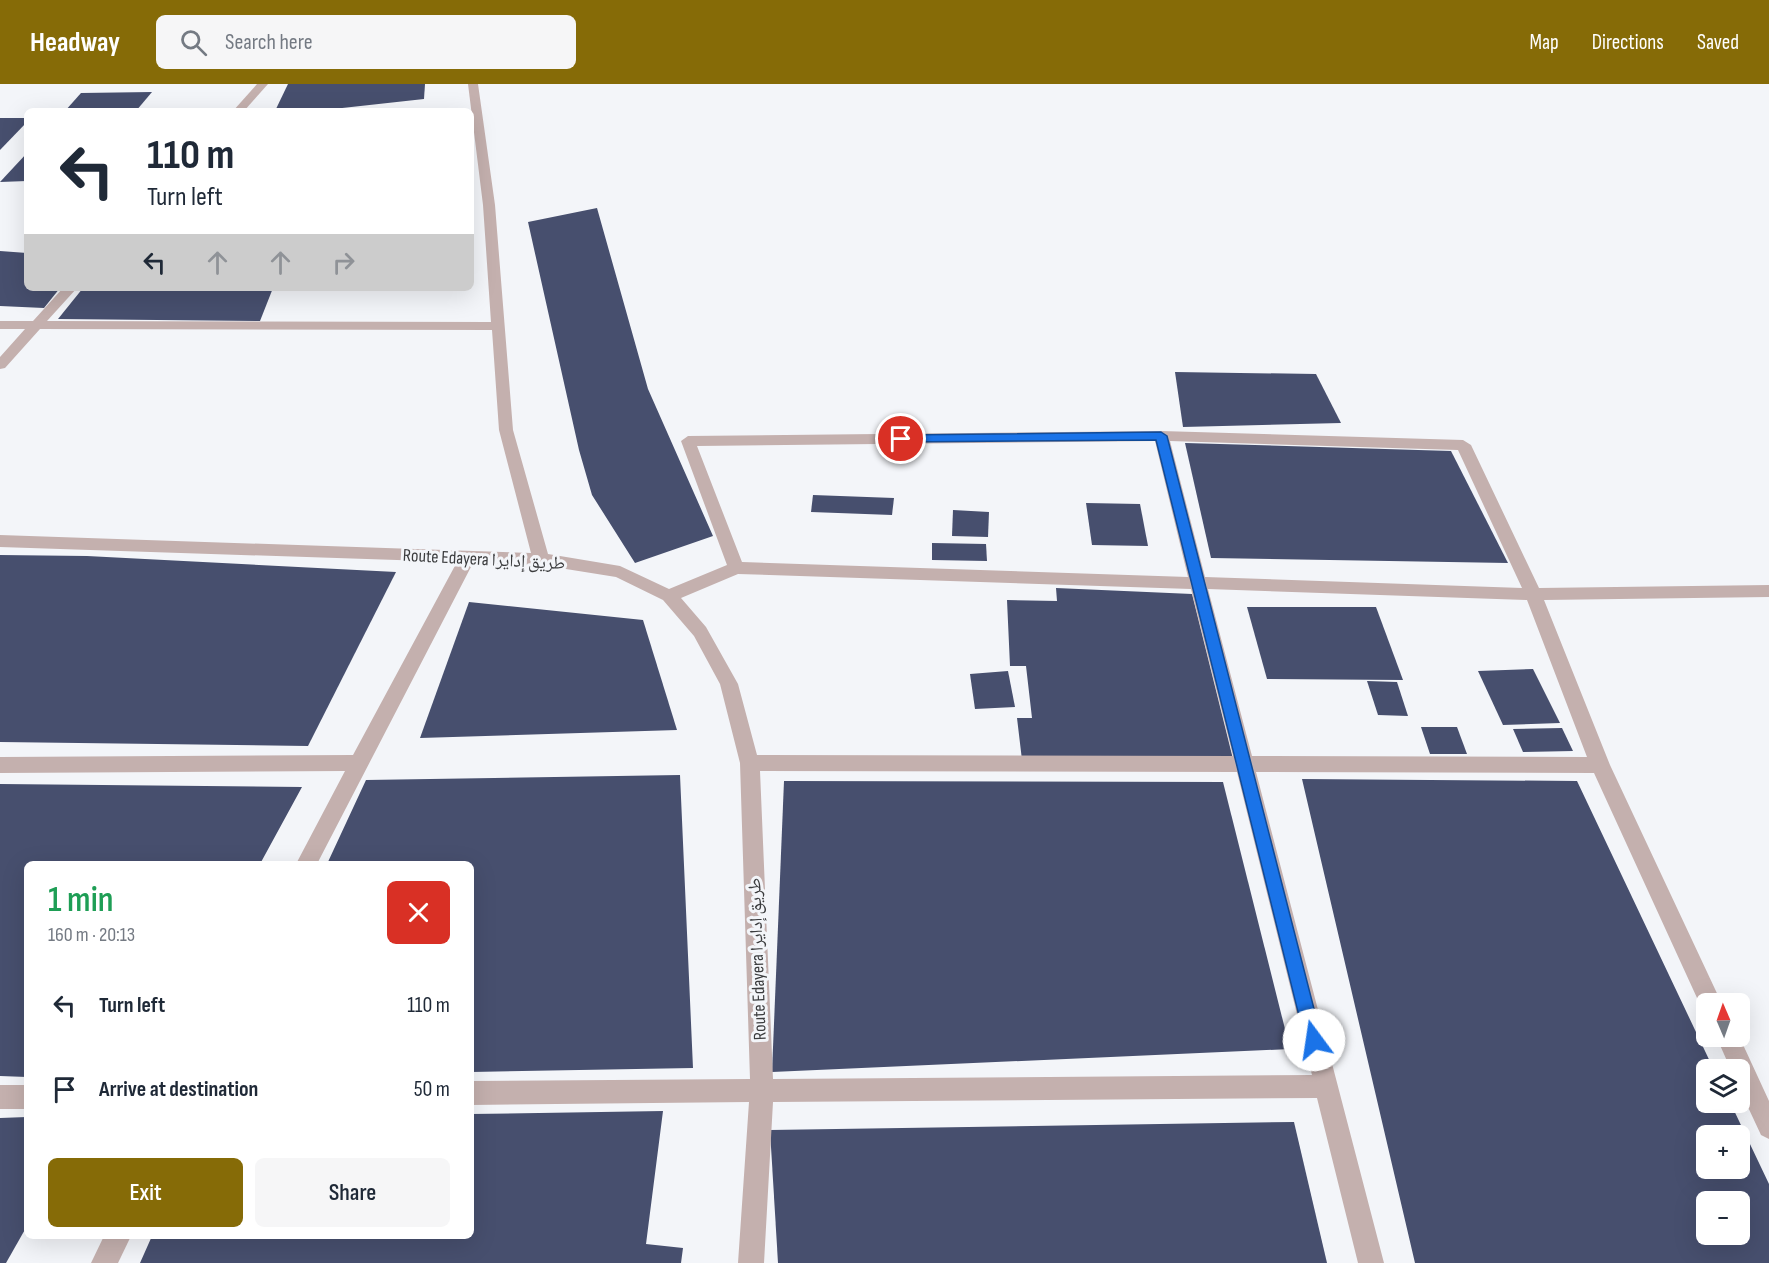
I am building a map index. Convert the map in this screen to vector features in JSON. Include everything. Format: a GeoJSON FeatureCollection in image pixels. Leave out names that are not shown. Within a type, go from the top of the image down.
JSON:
{"type":"FeatureCollection","features":[{"type":"Feature","properties":{"kind":"street"},"geometry":{"type":"LineString","coordinates":[[241,108],[263,84]]}},
{"type":"Feature","properties":{"kind":"street"},"geometry":{"type":"LineString","coordinates":[[472,84],[489,205],[506,430],[541,559]]}},
{"type":"Feature","properties":{"kind":"street"},"geometry":{"type":"LineString","coordinates":[[0,365],[67,291]]}},
{"type":"Feature","properties":{"kind":"street"},"geometry":{"type":"LineString","coordinates":[[0,325],[34,327],[498,326]]}},
{"type":"Feature","properties":{"kind":"street"},"geometry":{"type":"LineString","coordinates":[[1161,436],[1371,1263]]}},
{"type":"Feature","properties":{"kind":"street"},"geometry":{"type":"LineString","coordinates":[[736,568],[688,441],[1161,436],[1463,445],[1533,594],[1600,765],[1706,993]]}},
{"type":"Feature","properties":{"kind":"street","name":"Route Edayera طريق إدايرا"},"geometry":{"type":"LineString","coordinates":[[0,541],[541,559],[620,572],[669,596],[700,632],[729,684],[750,763],[762,1091],[752,1263]]}},
{"type":"Feature","properties":{"kind":"street"},"geometry":{"type":"LineString","coordinates":[[308,861],[357,763],[468,556]]}},
{"type":"Feature","properties":{"kind":"street"},"geometry":{"type":"LineString","coordinates":[[669,596],[736,568],[1533,594],[1769,591]]}},
{"type":"Feature","properties":{"kind":"street"},"geometry":{"type":"LineString","coordinates":[[0,765],[357,763]]}},
{"type":"Feature","properties":{"kind":"street"},"geometry":{"type":"LineString","coordinates":[[750,763],[1600,765]]}},
{"type":"Feature","properties":{"kind":"street"},"geometry":{"type":"LineString","coordinates":[[1732,1047],[1769,1127]]}},
{"type":"Feature","properties":{"kind":"street"},"geometry":{"type":"LineString","coordinates":[[474,1093],[1325,1086]]}},
{"type":"Feature","properties":{"kind":"street"},"geometry":{"type":"LineString","coordinates":[[0,1097],[24,1097]]}},
{"type":"Feature","properties":{"kind":"street"},"geometry":{"type":"LineString","coordinates":[[104,1263],[116,1239]]}},
{"type":"Feature","properties":{"kind":"building"},"geometry":{"type":"Polygon","coordinates":[[[288,84],[425,84],[424,99],[342,108],[276,108],[288,84]]]}},
{"type":"Feature","properties":{"kind":"building"},"geometry":{"type":"Polygon","coordinates":[[[152,92],[139,108],[68,108],[81,93],[152,92]]]}},
{"type":"Feature","properties":{"kind":"building"},"geometry":{"type":"Polygon","coordinates":[[[0,118],[24,118],[24,125],[0,150],[0,118]]]}},
{"type":"Feature","properties":{"kind":"building"},"geometry":{"type":"Polygon","coordinates":[[[24,156],[24,181],[0,182],[24,156]]]}},
{"type":"Feature","properties":{"kind":"building"},"geometry":{"type":"Polygon","coordinates":[[[597,208],[648,389],[713,536],[635,563],[592,495],[579,450],[528,222],[597,208]]]}},
{"type":"Feature","properties":{"kind":"building"},"geometry":{"type":"Polygon","coordinates":[[[0,251],[24,253],[24,291],[58,291],[44,308],[0,306],[0,251]]]}},
{"type":"Feature","properties":{"kind":"building"},"geometry":{"type":"Polygon","coordinates":[[[81,291],[272,291],[260,321],[58,319],[81,291]]]}},
{"type":"Feature","properties":{"kind":"building"},"geometry":{"type":"Polygon","coordinates":[[[1175,372],[1316,374],[1341,423],[1183,427],[1175,372]]]}},
{"type":"Feature","properties":{"kind":"building"},"geometry":{"type":"Polygon","coordinates":[[[1185,443],[1451,451],[1508,563],[1211,558],[1185,443]]]}},
{"type":"Feature","properties":{"kind":"building"},"geometry":{"type":"Polygon","coordinates":[[[813,495],[894,498],[892,515],[811,512],[813,495]]]}},
{"type":"Feature","properties":{"kind":"building"},"geometry":{"type":"Polygon","coordinates":[[[1086,503],[1140,504],[1148,546],[1092,545],[1086,503]]]}},
{"type":"Feature","properties":{"kind":"building"},"geometry":{"type":"Polygon","coordinates":[[[953,510],[989,512],[988,537],[952,536],[953,510]]]}},
{"type":"Feature","properties":{"kind":"building"},"geometry":{"type":"Polygon","coordinates":[[[932,543],[986,544],[987,561],[932,560],[932,543]]]}},
{"type":"Feature","properties":{"kind":"building"},"geometry":{"type":"Polygon","coordinates":[[[0,555],[87,556],[396,572],[308,746],[0,742],[0,555]]]}},
{"type":"Feature","properties":{"kind":"building"},"geometry":{"type":"Polygon","coordinates":[[[1056,588],[1192,594],[1233,759],[1022,760],[1017,718],[1032,718],[1026,666],[1010,666],[1007,600],[1057,601],[1056,588]]]}},
{"type":"Feature","properties":{"kind":"building"},"geometry":{"type":"Polygon","coordinates":[[[469,602],[643,620],[677,730],[420,738],[469,602]]]}},
{"type":"Feature","properties":{"kind":"building"},"geometry":{"type":"Polygon","coordinates":[[[1247,607],[1376,607],[1403,680],[1267,679],[1247,607]]]}},
{"type":"Feature","properties":{"kind":"building"},"geometry":{"type":"Polygon","coordinates":[[[1533,669],[1560,723],[1503,725],[1478,671],[1533,669]]]}},
{"type":"Feature","properties":{"kind":"building"},"geometry":{"type":"Polygon","coordinates":[[[1008,671],[1015,707],[975,709],[970,674],[1008,671]]]}},
{"type":"Feature","properties":{"kind":"building"},"geometry":{"type":"Polygon","coordinates":[[[1367,681],[1397,682],[1408,716],[1378,715],[1367,681]]]}},
{"type":"Feature","properties":{"kind":"building"},"geometry":{"type":"Polygon","coordinates":[[[1421,727],[1457,727],[1467,754],[1430,754],[1421,727]]]}},
{"type":"Feature","properties":{"kind":"building"},"geometry":{"type":"Polygon","coordinates":[[[1562,728],[1573,751],[1523,752],[1513,729],[1562,728]]]}},
{"type":"Feature","properties":{"kind":"building"},"geometry":{"type":"Polygon","coordinates":[[[680,775],[693,1068],[474,1072],[474,861],[328,861],[366,780],[680,775]]]}},
{"type":"Feature","properties":{"kind":"building"},"geometry":{"type":"Polygon","coordinates":[[[1302,779],[1577,781],[1696,1032],[1696,1047],[1703,1047],[1709,1059],[1696,1059],[1696,1113],[1735,1113],[1741,1125],[1696,1125],[1696,1179],[1750,1179],[1750,1144],[1769,1184],[1769,1263],[1415,1263],[1302,779]]]}},
{"type":"Feature","properties":{"kind":"building"},"geometry":{"type":"Polygon","coordinates":[[[784,781],[1223,782],[1290,1049],[772,1072],[784,781]]]}},
{"type":"Feature","properties":{"kind":"building"},"geometry":{"type":"Polygon","coordinates":[[[0,784],[302,787],[262,861],[24,861],[24,1077],[0,1076],[0,784]]]}},
{"type":"Feature","properties":{"kind":"building"},"geometry":{"type":"Polygon","coordinates":[[[663,1111],[646,1244],[683,1248],[681,1263],[140,1263],[151,1239],[474,1239],[474,1114],[663,1111]]]}},
{"type":"Feature","properties":{"kind":"building"},"geometry":{"type":"Polygon","coordinates":[[[24,1117],[24,1231],[6,1263],[0,1263],[0,1118],[24,1117]]]}},
{"type":"Feature","properties":{"kind":"building"},"geometry":{"type":"Polygon","coordinates":[[[1294,1122],[1327,1263],[778,1263],[770,1130],[1294,1122]]]}},
{"type":"Feature","properties":{"kind":"route"},"geometry":{"type":"LineString","coordinates":[[901,439],[1161,436],[1314,1040]]}}]}
